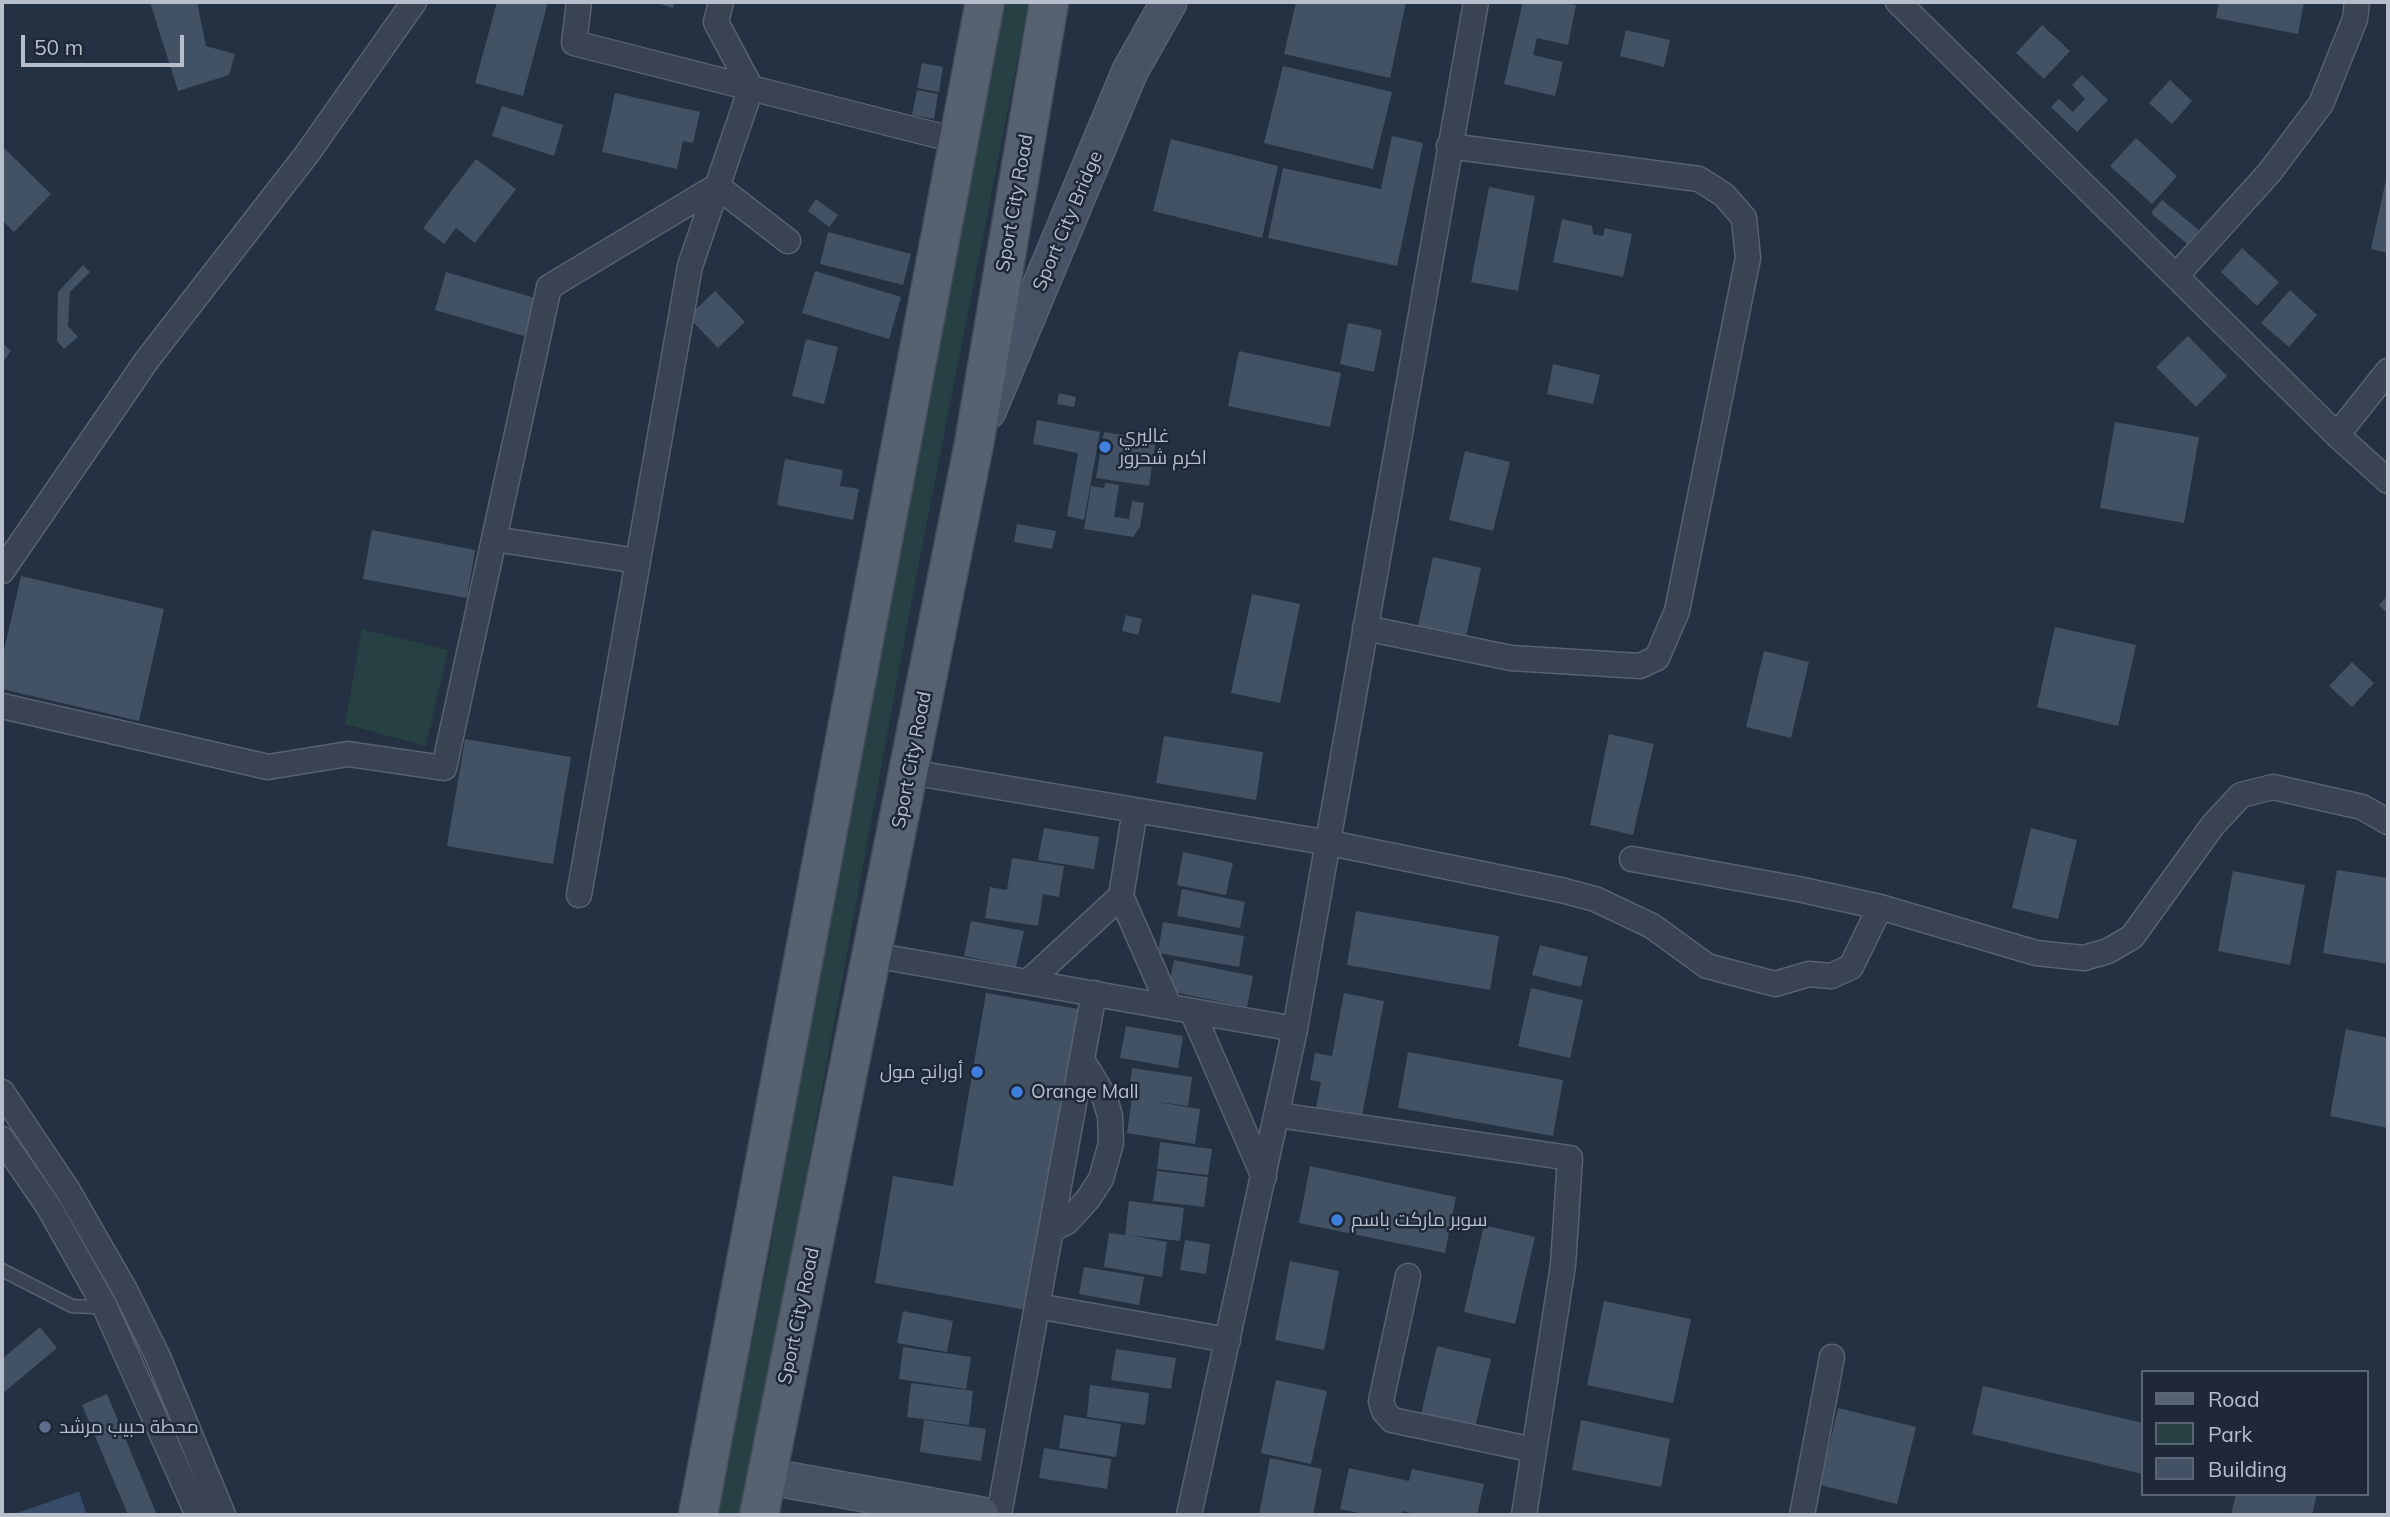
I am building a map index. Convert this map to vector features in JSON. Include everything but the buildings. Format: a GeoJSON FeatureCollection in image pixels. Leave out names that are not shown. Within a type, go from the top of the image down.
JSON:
{"type":"FeatureCollection","features":[{"type":"Feature","properties":{"kind":"main road"},"geometry":{"type":"LineString","coordinates":[[698,1515],[985,2]]}},
{"type":"Feature","properties":{"kind":"main road","name":"Sport City Road"},"geometry":{"type":"LineString","coordinates":[[759,1515],[911,772],[974,444],[1049,2]]}},
{"type":"Feature","properties":{"kind":"main road","name":"Sport City Bridge"},"geometry":{"type":"LineString","coordinates":[[974,444],[1130,71],[1169,2]]}},
{"type":"Feature","properties":{"kind":"main road"},"geometry":{"type":"LineString","coordinates":[[766,1476],[981,1515]]}},
{"type":"Feature","properties":{"kind":"street"},"geometry":{"type":"LineString","coordinates":[[2,570],[147,360],[307,154],[414,2]]}},
{"type":"Feature","properties":{"kind":"street"},"geometry":{"type":"LineString","coordinates":[[579,2],[574,43],[958,141]]}},
{"type":"Feature","properties":{"kind":"street"},"geometry":{"type":"LineString","coordinates":[[579,895],[690,266],[751,88],[716,22],[721,2]]}},
{"type":"Feature","properties":{"kind":"street"},"geometry":{"type":"LineString","coordinates":[[1189,1515],[1295,1029],[1476,2]]}},
{"type":"Feature","properties":{"kind":"street"},"geometry":{"type":"LineString","coordinates":[[1898,2],[2337,435],[2388,481]]}},
{"type":"Feature","properties":{"kind":"street"},"geometry":{"type":"LineString","coordinates":[[2176,275],[2269,173],[2321,104],[2356,19],[2357,2]]}},
{"type":"Feature","properties":{"kind":"street"},"geometry":{"type":"LineString","coordinates":[[1365,628],[1511,658],[1640,666],[1657,658],[1677,611],[1748,258],[1744,218],[1724,195],[1699,179],[1449,146]]}},
{"type":"Feature","properties":{"kind":"street"},"geometry":{"type":"LineString","coordinates":[[717,186],[788,241]]}},
{"type":"Feature","properties":{"kind":"street"},"geometry":{"type":"LineString","coordinates":[[2,706],[268,767],[348,754],[444,768],[550,287],[717,186]]}},
{"type":"Feature","properties":{"kind":"street"},"geometry":{"type":"LineString","coordinates":[[2337,435],[2388,371]]}},
{"type":"Feature","properties":{"kind":"street"},"geometry":{"type":"LineString","coordinates":[[494,539],[638,561]]}},
{"type":"Feature","properties":{"kind":"street"},"geometry":{"type":"LineString","coordinates":[[911,772],[1329,843],[1595,899],[1652,926],[1707,966],[1775,984],[1809,974],[1831,976],[1851,967],[1880,907]]}},
{"type":"Feature","properties":{"kind":"street"},"geometry":{"type":"LineString","coordinates":[[1632,859],[1880,907],[2036,953],[2084,958],[2108,951],[2132,937],[2213,825],[2241,795],[2273,787],[2362,807],[2388,822]]}},
{"type":"Feature","properties":{"kind":"street"},"geometry":{"type":"LineString","coordinates":[[1135,810],[1121,896],[1181,1009],[1264,1177]]}},
{"type":"Feature","properties":{"kind":"street"},"geometry":{"type":"LineString","coordinates":[[1028,982],[1121,896]]}},
{"type":"Feature","properties":{"kind":"street"},"geometry":{"type":"LineString","coordinates":[[873,955],[1295,1029]]}},
{"type":"Feature","properties":{"kind":"street"},"geometry":{"type":"LineString","coordinates":[[999,1515],[1094,993]]}},
{"type":"Feature","properties":{"kind":"street"},"geometry":{"type":"LineString","coordinates":[[1051,1230],[1067,1222],[1088,1199],[1108,1163],[1110,1116],[1095,1078],[1082,1060]]}},
{"type":"Feature","properties":{"kind":"street"},"geometry":{"type":"LineString","coordinates":[[2,1092],[67,1189],[125,1290],[158,1357],[223,1515]]}},
{"type":"Feature","properties":{"kind":"street"},"geometry":{"type":"LineString","coordinates":[[1278,1115],[1570,1158],[1563,1265],[1524,1515]]}},
{"type":"Feature","properties":{"kind":"street"},"geometry":{"type":"LineString","coordinates":[[2,1139],[48,1206],[104,1304],[198,1515]]}},
{"type":"Feature","properties":{"kind":"street"},"geometry":{"type":"LineString","coordinates":[[1408,1276],[1381,1401],[1384,1411],[1392,1420],[1534,1450]]}},
{"type":"Feature","properties":{"kind":"street"},"geometry":{"type":"LineString","coordinates":[[1037,1306],[1228,1339]]}},
{"type":"Feature","properties":{"kind":"street"},"geometry":{"type":"LineString","coordinates":[[1802,1515],[1832,1357]]}},
{"type":"Feature","properties":{"kind":"lane"},"geometry":{"type":"LineString","coordinates":[[2,1270],[72,1306],[104,1304],[125,1290]]}},
{"type":"Feature","properties":{"kind":"green space"},"geometry":{"type":"Polygon","coordinates":[[[1005,2],[1029,2],[915,583],[775,1344],[740,1515],[717,1515],[769,1257],[814,999],[1005,2]]]}},
{"type":"Feature","properties":{"kind":"green space"},"geometry":{"type":"Polygon","coordinates":[[[362,629],[448,650],[426,746],[345,724],[362,629]]]}},
{"type":"Feature","properties":{"kind":"water"},"geometry":{"type":"Polygon","coordinates":[[[78,1492],[87,1515],[11,1515],[78,1492]]]}},
{"type":"Feature","properties":{"kind":"place","name":"غاليري اكرم شحرور"},"geometry":{"type":"Point","coordinates":[1105,447]}},
{"type":"Feature","properties":{"kind":"place","name":"أورانج مول"},"geometry":{"type":"Point","coordinates":[977,1072]}},
{"type":"Feature","properties":{"kind":"place","name":"Orange Mall"},"geometry":{"type":"Point","coordinates":[1017,1092]}},
{"type":"Feature","properties":{"kind":"place","name":"سوبر ماركت باسم"},"geometry":{"type":"Point","coordinates":[1337,1220]}},
{"type":"Feature","properties":{"kind":"place","name":"محطة حبيب مرشد"},"geometry":{"type":"Point","coordinates":[45,1427]}}]}
